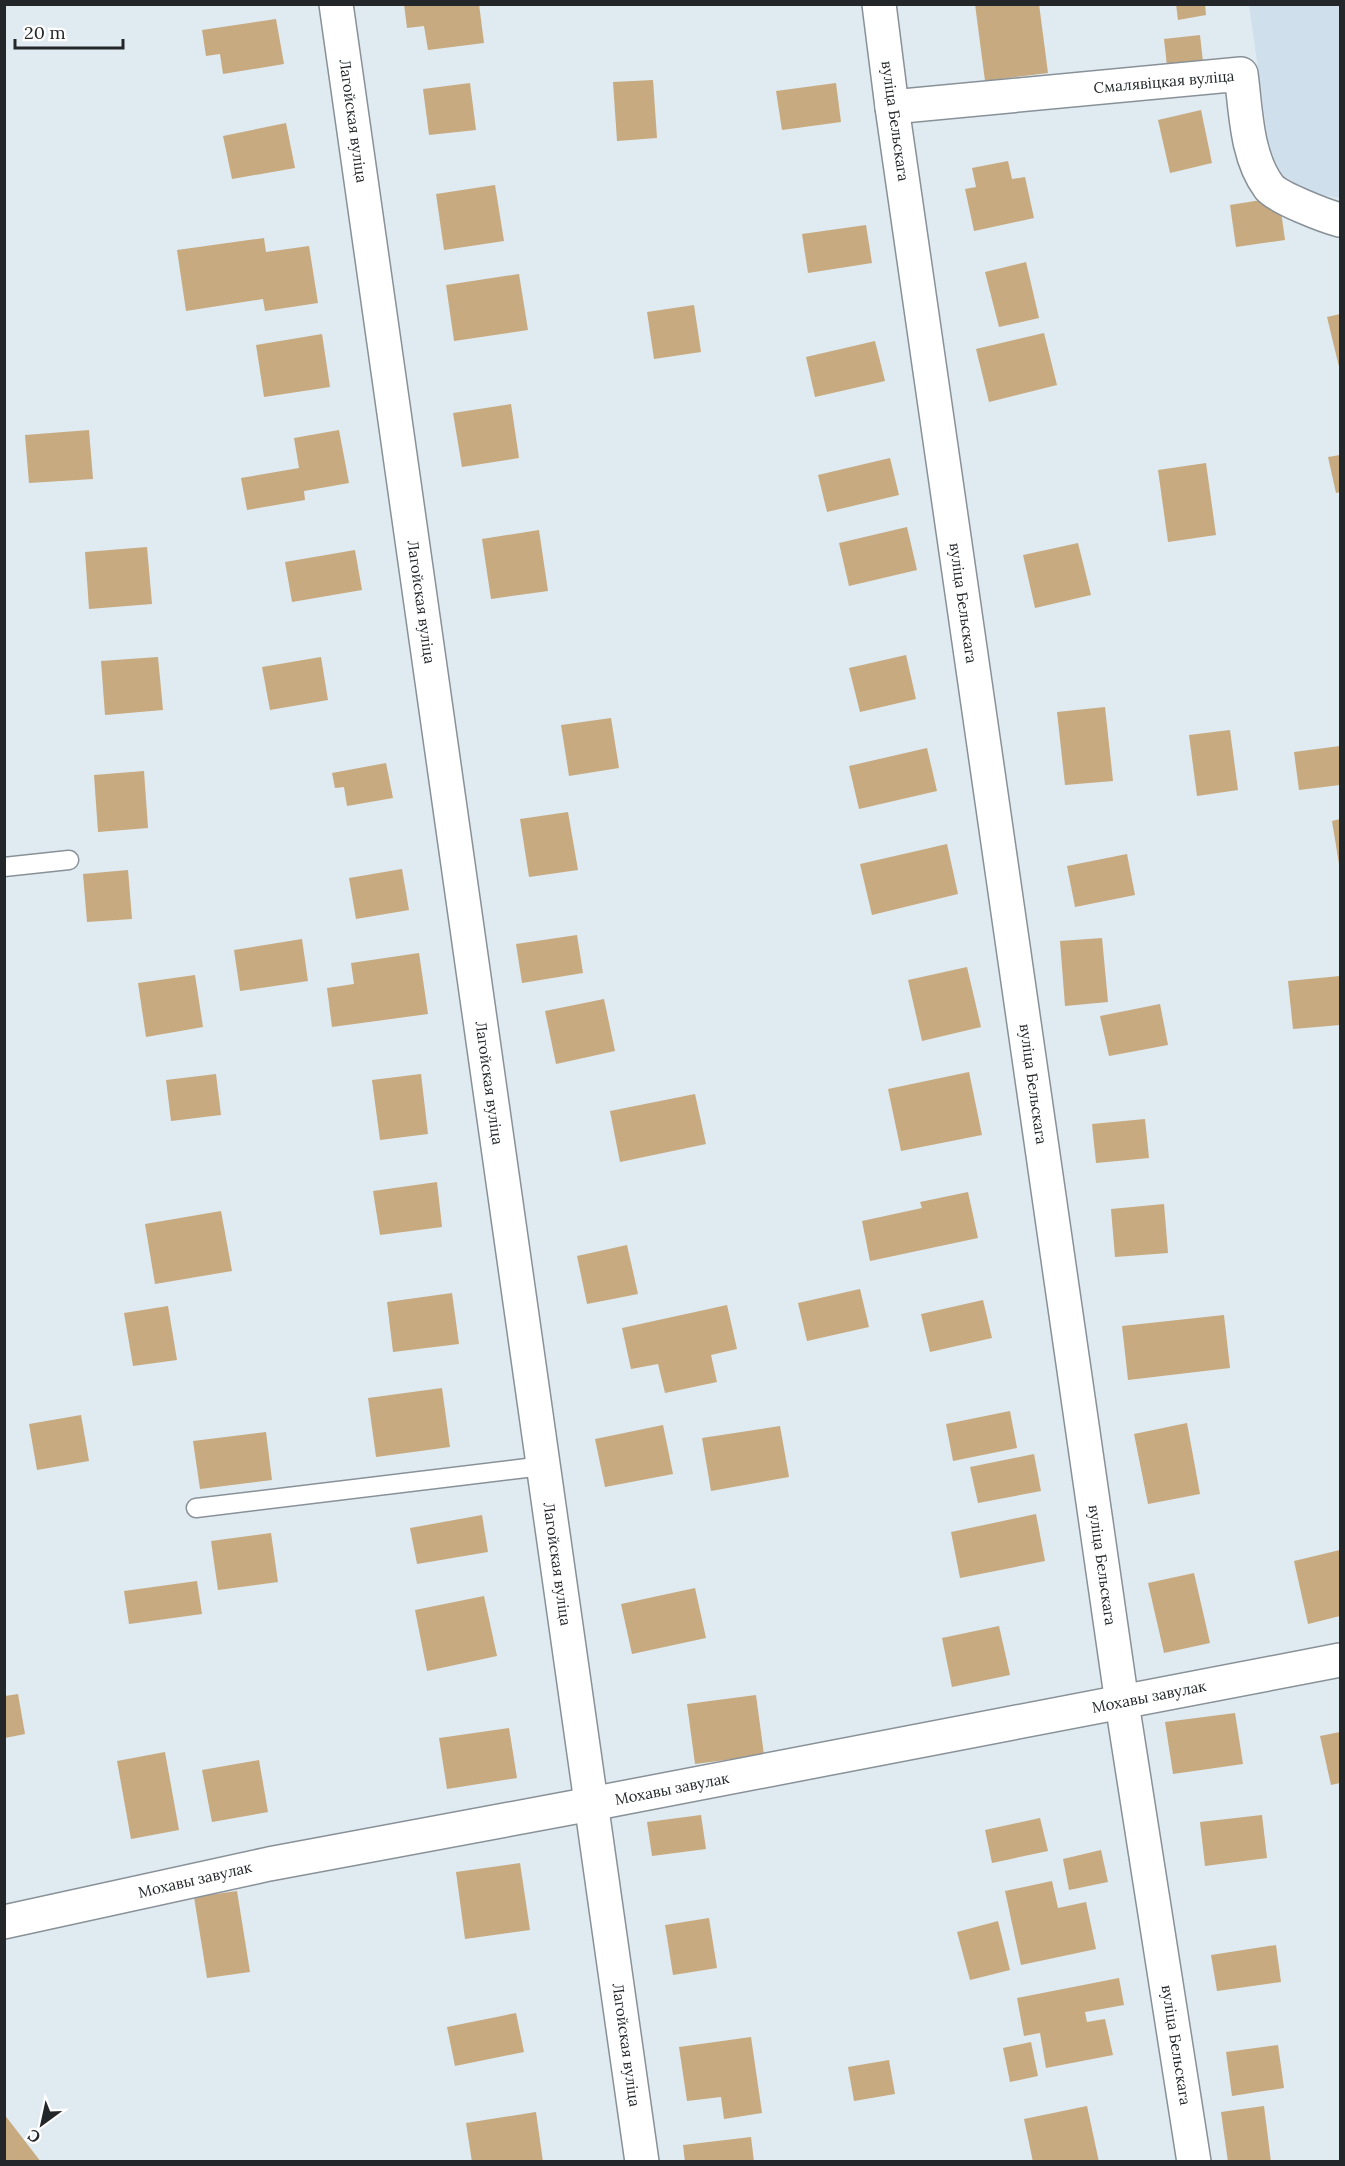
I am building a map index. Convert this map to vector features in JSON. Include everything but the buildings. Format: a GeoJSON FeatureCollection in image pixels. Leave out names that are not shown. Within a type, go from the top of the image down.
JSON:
{"type":"FeatureCollection","features":[{"type":"Feature","properties":{"kind":"street","name":"Лагойская вуліца"},"geometry":{"type":"LineString","coordinates":[[336,4],[642,2162]]}},
{"type":"Feature","properties":{"kind":"street","name":"вуліца Бельскага"},"geometry":{"type":"LineString","coordinates":[[879,4],[1122,1703],[1194,2162]]}},
{"type":"Feature","properties":{"kind":"street","name":"Смалявіцкая вуліца"},"geometry":{"type":"LineString","coordinates":[[892,107],[1241,74],[1253,156],[1270,188],[1315,213],[1341,220]]}},
{"type":"Feature","properties":{"kind":"street","name":"Мохавы завулак"},"geometry":{"type":"LineString","coordinates":[[4,1922],[269,1864],[1341,1660]]}},
{"type":"Feature","properties":{"kind":"lane"},"geometry":{"type":"LineString","coordinates":[[4,867],[69,860]]}},
{"type":"Feature","properties":{"kind":"lane"},"geometry":{"type":"LineString","coordinates":[[196,1509],[543,1466]]}},
{"type":"Feature","properties":{"kind":"shaded area"},"geometry":{"type":"Polygon","coordinates":[[[1249,5],[1340,5],[1340,198],[1314,194],[1272,169],[1249,5]]]}}]}
